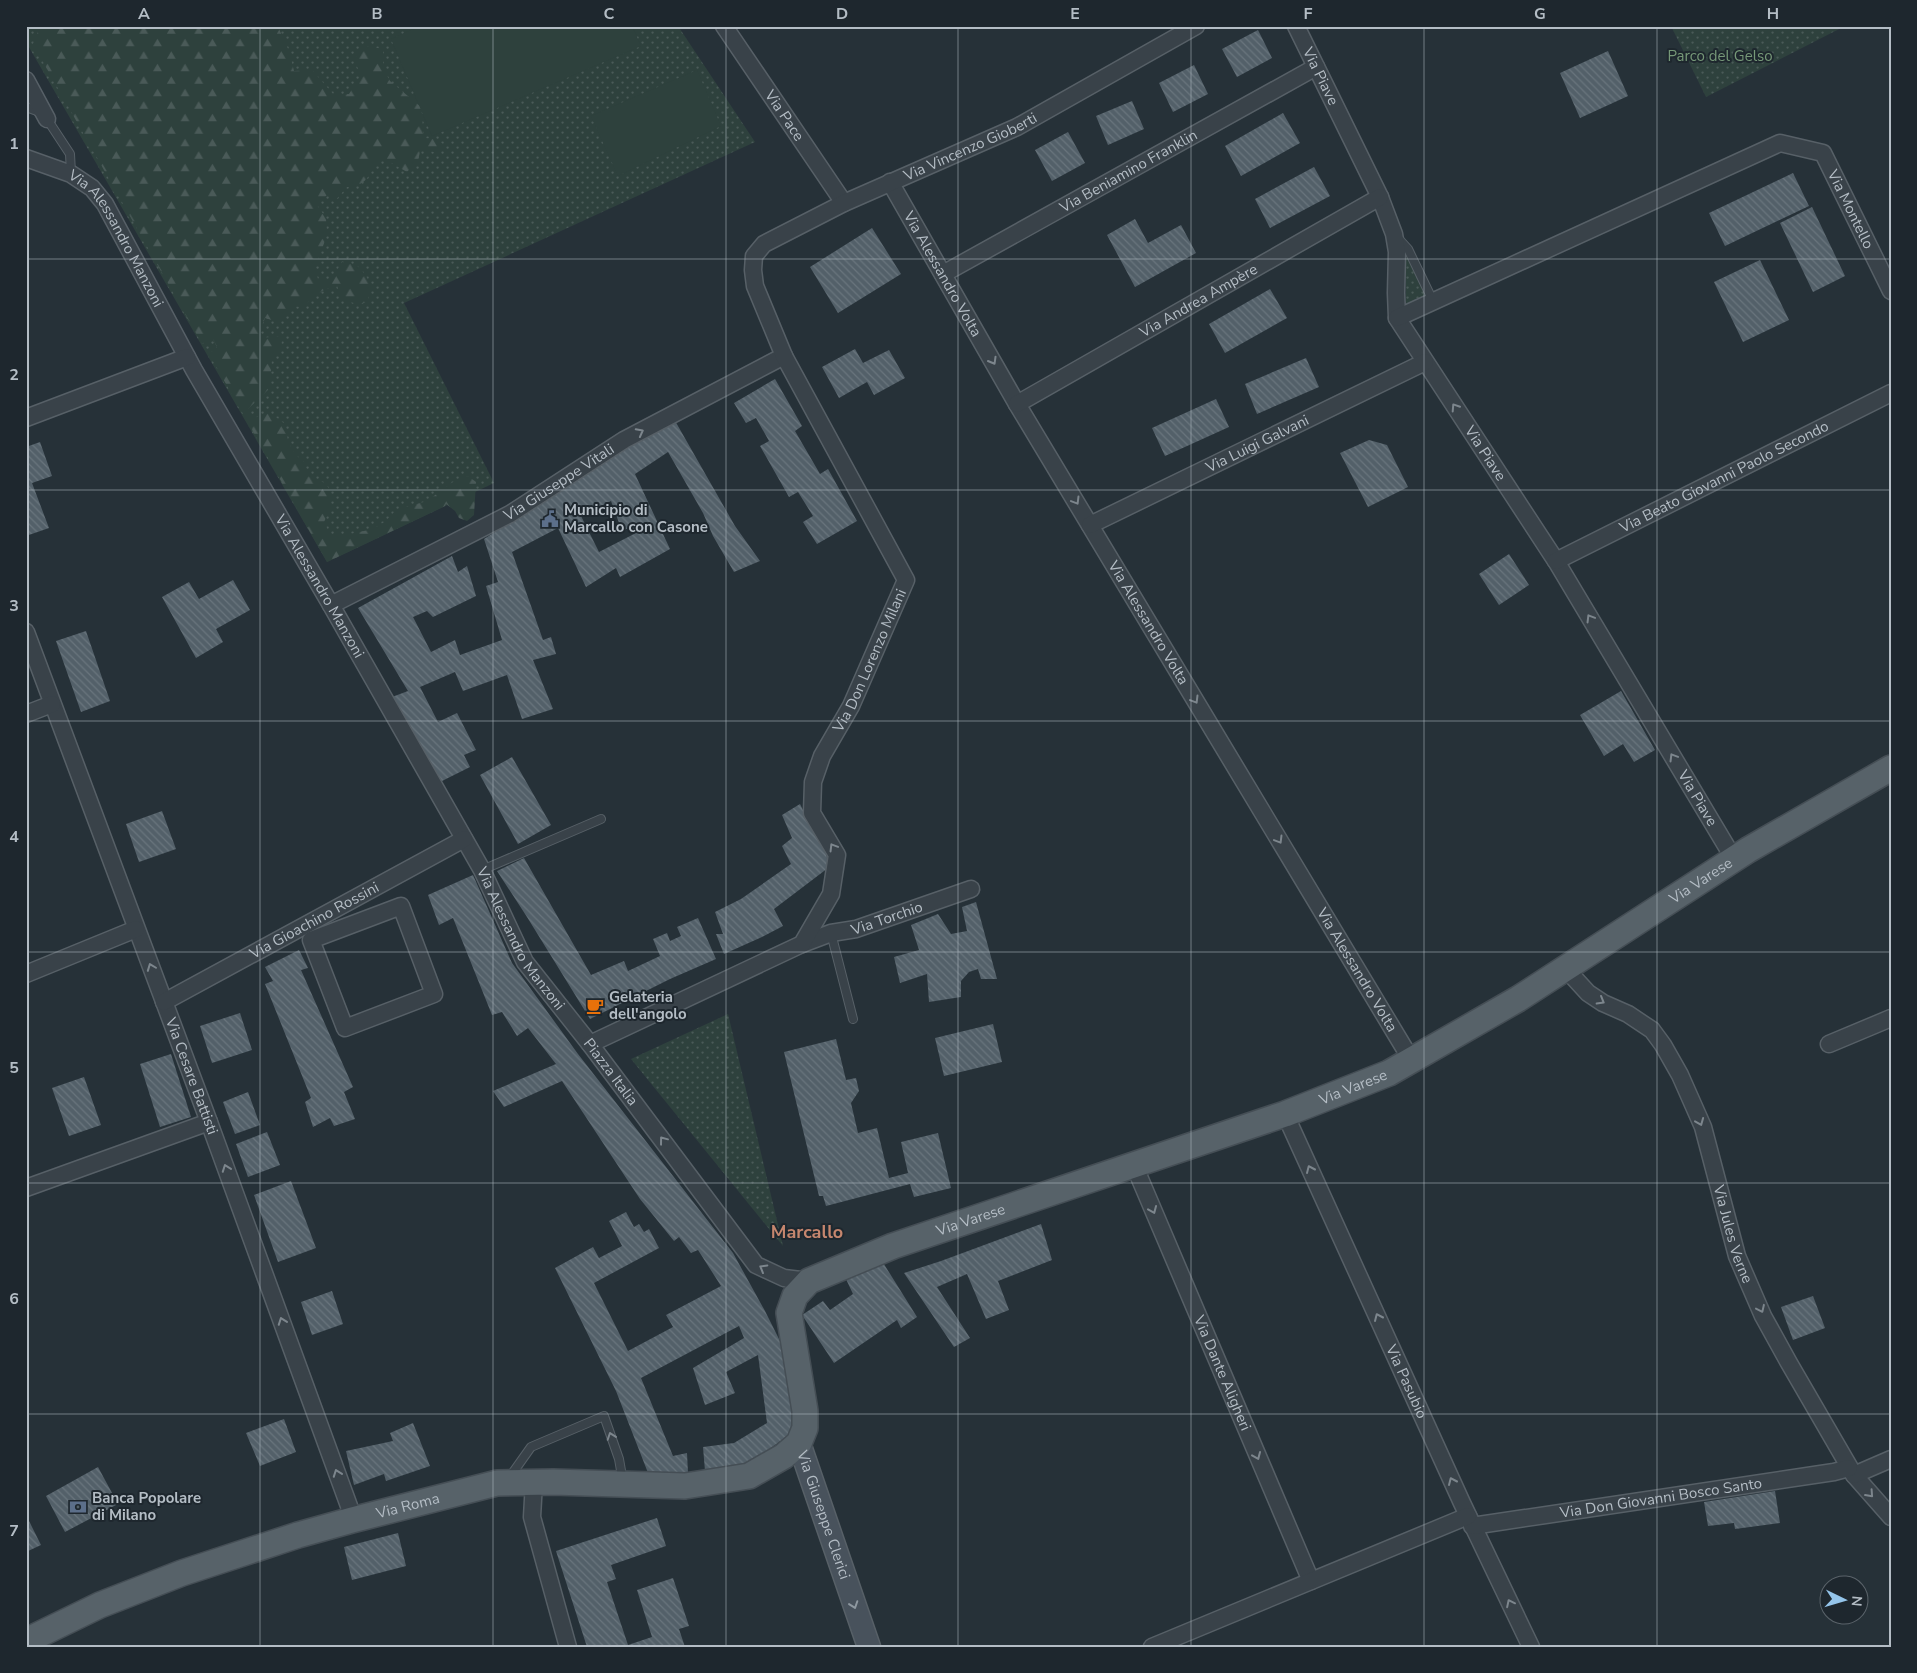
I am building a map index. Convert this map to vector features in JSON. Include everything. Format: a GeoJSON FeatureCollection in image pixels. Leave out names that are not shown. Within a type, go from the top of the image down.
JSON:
{"type":"FeatureCollection","features":[{"type":"Feature","properties":{"kind":"main road","name":"Via Varese"},"geometry":{"type":"LineString","coordinates":[[791,1323],[789,1313],[791,1302],[809,1282],[893,1246],[1285,1114],[1389,1073],[1518,999],[1734,859],[1891,768]]}},
{"type":"Feature","properties":{"kind":"main road","name":"Via Giuseppe Clerici"},"geometry":{"type":"LineString","coordinates":[[791,1323],[805,1411],[805,1428],[799,1442]]}},
{"type":"Feature","properties":{"kind":"main road","name":"Via Roma"},"geometry":{"type":"LineString","coordinates":[[26,1641],[100,1606],[182,1573],[298,1535],[352,1520],[506,1482],[685,1486],[749,1476],[784,1456],[799,1442]]}},
{"type":"Feature","properties":{"kind":"street","name":"Via Pace"},"geometry":{"type":"LineString","coordinates":[[724,26],[844,203]]}},
{"type":"Feature","properties":{"kind":"street","name":"Via Vincenzo Gioberti"},"geometry":{"type":"LineString","coordinates":[[753,270],[754,256],[764,244],[844,203],[1017,127],[1169,33],[1196,26]]}},
{"type":"Feature","properties":{"kind":"street","name":"Via Piave"},"geometry":{"type":"LineString","coordinates":[[1296,26],[1380,197],[1394,234],[1397,252],[1397,318],[1556,561],[1734,859]]}},
{"type":"Feature","properties":{"kind":"street","name":"Via Beniamino Franklin"},"geometry":{"type":"LineString","coordinates":[[943,274],[1316,67]]}},
{"type":"Feature","properties":{"kind":"street"},"geometry":{"type":"LineString","coordinates":[[26,80],[47,118]]}},
{"type":"Feature","properties":{"kind":"street","name":"Via Montello"},"geometry":{"type":"LineString","coordinates":[[1433,301],[1780,143],[1823,153],[1891,291]]}},
{"type":"Feature","properties":{"kind":"street","name":"Via Alessandro Manzoni"},"geometry":{"type":"LineString","coordinates":[[26,158],[71,174],[92,188],[105,204],[187,357],[482,870],[524,962],[590,1044]]}},
{"type":"Feature","properties":{"kind":"street","name":"Via Alessandro Volta"},"geometry":{"type":"LineString","coordinates":[[890,182],[1017,404],[1412,1061]]}},
{"type":"Feature","properties":{"kind":"street","name":"Via Andrea Ampère"},"geometry":{"type":"LineString","coordinates":[[1017,404],[1380,197]]}},
{"type":"Feature","properties":{"kind":"street","name":"Via Don Lorenzo Milani"},"geometry":{"type":"LineString","coordinates":[[753,270],[760,302],[784,356],[906,580],[851,706],[822,756],[813,782],[812,813],[837,855],[832,894],[802,944]]}},
{"type":"Feature","properties":{"kind":"street"},"geometry":{"type":"LineString","coordinates":[[1397,318],[1433,301]]}},
{"type":"Feature","properties":{"kind":"street","name":"Via Giuseppe Vitali"},"geometry":{"type":"LineString","coordinates":[[331,605],[510,514],[624,440],[784,356]]}},
{"type":"Feature","properties":{"kind":"street"},"geometry":{"type":"LineString","coordinates":[[26,418],[187,357]]}},
{"type":"Feature","properties":{"kind":"street","name":"Via Luigi Galvani"},"geometry":{"type":"LineString","coordinates":[[1090,525],[1425,362]]}},
{"type":"Feature","properties":{"kind":"street","name":"Via Beato Giovanni Paolo Secondo"},"geometry":{"type":"LineString","coordinates":[[1556,561],[1891,393]]}},
{"type":"Feature","properties":{"kind":"street","name":"Via Cesare Battisti"},"geometry":{"type":"LineString","coordinates":[[26,632],[209,1122],[349,1506],[352,1520]]}},
{"type":"Feature","properties":{"kind":"street"},"geometry":{"type":"LineString","coordinates":[[26,714],[52,704]]}},
{"type":"Feature","properties":{"kind":"street","name":"Via Gioachino Rossini"},"geometry":{"type":"LineString","coordinates":[[164,1002],[464,839]]}},
{"type":"Feature","properties":{"kind":"street","name":"Via Torchio"},"geometry":{"type":"LineString","coordinates":[[802,944],[831,933],[856,929],[971,889]]}},
{"type":"Feature","properties":{"kind":"street"},"geometry":{"type":"LineString","coordinates":[[401,906],[434,994],[345,1028],[311,940],[401,906]]}},
{"type":"Feature","properties":{"kind":"street"},"geometry":{"type":"LineString","coordinates":[[26,974],[136,929]]}},
{"type":"Feature","properties":{"kind":"street","name":"Piazza Italia"},"geometry":{"type":"LineString","coordinates":[[802,944],[590,1044],[756,1265],[784,1278],[809,1282]]}},
{"type":"Feature","properties":{"kind":"street","name":"Via Jules Verne"},"geometry":{"type":"LineString","coordinates":[[1566,969],[1588,993],[1603,1003],[1628,1014],[1652,1030],[1663,1045],[1680,1075],[1703,1127],[1737,1256],[1764,1316],[1851,1472],[1891,1517]]}},
{"type":"Feature","properties":{"kind":"street"},"geometry":{"type":"LineString","coordinates":[[1829,1044],[1891,1018]]}},
{"type":"Feature","properties":{"kind":"street","name":"Via Pasubio"},"geometry":{"type":"LineString","coordinates":[[1285,1114],[1470,1521],[1531,1647]]}},
{"type":"Feature","properties":{"kind":"street"},"geometry":{"type":"LineString","coordinates":[[26,1188],[209,1122]]}},
{"type":"Feature","properties":{"kind":"street","name":"Via Dante Aligheri"},"geometry":{"type":"LineString","coordinates":[[1134,1165],[1311,1581]]}},
{"type":"Feature","properties":{"kind":"street","name":"Via Giuseppe Clerici"},"geometry":{"type":"LineString","coordinates":[[799,1442],[869,1647]]}},
{"type":"Feature","properties":{"kind":"street","name":"Via Don Giovanni Bosco Santo"},"geometry":{"type":"LineString","coordinates":[[1152,1647],[1311,1581],[1470,1521],[1824,1473],[1851,1472],[1891,1460]]}},
{"type":"Feature","properties":{"kind":"street"},"geometry":{"type":"LineString","coordinates":[[534,1482],[532,1517],[568,1647]]}},
{"type":"Feature","properties":{"kind":"lane"},"geometry":{"type":"LineString","coordinates":[[26,107],[37,111],[47,118],[70,154],[71,174]]}},
{"type":"Feature","properties":{"kind":"lane"},"geometry":{"type":"LineString","coordinates":[[1394,234],[1408,249],[1433,301]]}},
{"type":"Feature","properties":{"kind":"lane"},"geometry":{"type":"LineString","coordinates":[[482,870],[602,819]]}},
{"type":"Feature","properties":{"kind":"lane"},"geometry":{"type":"LineString","coordinates":[[831,933],[853,1019]]}},
{"type":"Feature","properties":{"kind":"lane"},"geometry":{"type":"LineString","coordinates":[[506,1482],[531,1447],[604,1416],[619,1459],[623,1484]]}},
{"type":"Feature","properties":{"kind":"green space"},"geometry":{"type":"Polygon","coordinates":[[[26,26],[678,26],[755,142],[404,303],[494,483],[327,562],[26,42],[26,26]]]}},
{"type":"Feature","properties":{"kind":"green space"},"geometry":{"type":"Polygon","coordinates":[[[40,26],[280,26],[279,29],[289,51],[294,71],[312,70],[334,95],[349,94],[361,76],[354,59],[366,46],[383,49],[383,68],[390,81],[421,107],[424,138],[435,139],[443,144],[437,153],[421,148],[418,160],[407,172],[381,157],[368,177],[360,184],[347,187],[334,202],[328,194],[317,205],[326,218],[327,235],[315,268],[318,279],[326,282],[333,277],[342,262],[353,264],[362,270],[370,283],[368,303],[354,303],[341,300],[337,285],[322,291],[301,307],[294,306],[283,319],[275,321],[265,318],[260,331],[260,338],[282,336],[281,350],[272,356],[270,388],[248,409],[254,418],[269,412],[285,424],[288,441],[295,454],[305,463],[308,476],[325,483],[330,490],[331,507],[324,522],[330,534],[341,536],[373,529],[386,521],[396,510],[427,501],[453,482],[468,476],[476,482],[474,515],[467,521],[459,518],[455,511],[446,504],[327,562],[209,354],[217,347],[212,337],[202,344],[33,44],[40,26]]]}},
{"type":"Feature","properties":{"kind":"green space"},"geometry":{"type":"Polygon","coordinates":[[[420,26],[632,26],[641,46],[432,136],[391,39],[420,26]]]}},
{"type":"Feature","properties":{"kind":"green space","name":"Parco del Gelso"},"geometry":{"type":"Polygon","coordinates":[[[1671,26],[1845,26],[1706,97],[1671,26]]]}},
{"type":"Feature","properties":{"kind":"green space"},"geometry":{"type":"Polygon","coordinates":[[[697,70],[721,126],[618,176],[591,116],[697,70]]]}},
{"type":"Feature","properties":{"kind":"green space"},"geometry":{"type":"Polygon","coordinates":[[[1406,258],[1409,259],[1425,293],[1425,297],[1407,305],[1406,302],[1406,258]]]}},
{"type":"Feature","properties":{"kind":"green space"},"geometry":{"type":"Polygon","coordinates":[[[728,1014],[783,1246],[631,1059],[728,1014]]]}},
{"type":"Feature","properties":{"kind":"building"},"geometry":{"type":"Polygon","coordinates":[[[1258,30],[1272,58],[1237,77],[1222,49],[1258,30]]]}},
{"type":"Feature","properties":{"kind":"building"},"geometry":{"type":"Polygon","coordinates":[[[1608,51],[1628,96],[1580,118],[1560,73],[1608,51]]]}},
{"type":"Feature","properties":{"kind":"building"},"geometry":{"type":"Polygon","coordinates":[[[1194,65],[1208,94],[1173,112],[1159,83],[1194,65]]]}},
{"type":"Feature","properties":{"kind":"building"},"geometry":{"type":"Polygon","coordinates":[[[1132,101],[1144,129],[1108,145],[1096,116],[1132,101]]]}},
{"type":"Feature","properties":{"kind":"building"},"geometry":{"type":"Polygon","coordinates":[[[1283,113],[1300,143],[1241,176],[1225,146],[1283,113]]]}},
{"type":"Feature","properties":{"kind":"building"},"geometry":{"type":"Polygon","coordinates":[[[1068,132],[1085,163],[1052,181],[1035,150],[1068,132]]]}},
{"type":"Feature","properties":{"kind":"building"},"geometry":{"type":"Polygon","coordinates":[[[1314,167],[1330,196],[1270,228],[1255,199],[1314,167]]]}},
{"type":"Feature","properties":{"kind":"building"},"geometry":{"type":"Polygon","coordinates":[[[1793,173],[1809,206],[1725,246],[1709,213],[1793,173]]]}},
{"type":"Feature","properties":{"kind":"building"},"geometry":{"type":"Polygon","coordinates":[[[1812,207],[1845,276],[1813,292],[1780,223],[1812,207]]]}},
{"type":"Feature","properties":{"kind":"building"},"geometry":{"type":"Polygon","coordinates":[[[1135,219],[1148,243],[1181,225],[1196,253],[1135,287],[1107,235],[1135,219]]]}},
{"type":"Feature","properties":{"kind":"building"},"geometry":{"type":"Polygon","coordinates":[[[872,228],[901,274],[838,313],[810,267],[872,228]]]}},
{"type":"Feature","properties":{"kind":"building"},"geometry":{"type":"Polygon","coordinates":[[[1760,260],[1789,320],[1743,342],[1714,282],[1760,260]]]}},
{"type":"Feature","properties":{"kind":"building"},"geometry":{"type":"Polygon","coordinates":[[[1270,289],[1287,318],[1225,353],[1209,324],[1270,289]]]}},
{"type":"Feature","properties":{"kind":"building"},"geometry":{"type":"Polygon","coordinates":[[[855,349],[863,363],[889,350],[905,378],[874,395],[867,382],[839,398],[822,367],[855,349]]]}},
{"type":"Feature","properties":{"kind":"building"},"geometry":{"type":"Polygon","coordinates":[[[1306,358],[1319,387],[1257,414],[1245,384],[1306,358]]]}},
{"type":"Feature","properties":{"kind":"building"},"geometry":{"type":"Polygon","coordinates":[[[775,379],[802,426],[795,431],[820,474],[828,469],[857,521],[817,544],[803,522],[813,516],[798,492],[789,497],[760,446],[769,441],[756,418],[746,423],[734,403],[775,379]]]}},
{"type":"Feature","properties":{"kind":"building"},"geometry":{"type":"Polygon","coordinates":[[[1216,399],[1229,427],[1165,456],[1152,428],[1216,399]]]}},
{"type":"Feature","properties":{"kind":"building"},"geometry":{"type":"Polygon","coordinates":[[[674,419],[735,526],[760,561],[734,572],[668,452],[635,474],[670,549],[620,577],[616,568],[586,587],[558,528],[512,552],[543,640],[551,637],[556,654],[533,660],[553,709],[522,719],[507,675],[463,691],[455,672],[420,687],[438,722],[457,713],[476,750],[464,755],[470,767],[440,782],[392,697],[408,691],[358,608],[452,556],[458,572],[467,566],[476,596],[433,617],[427,611],[413,617],[431,652],[455,640],[460,655],[502,640],[486,586],[498,582],[484,539],[674,419]],[[611,501],[581,516],[599,552],[634,534],[631,527],[622,531],[611,501]]]}},
{"type":"Feature","properties":{"kind":"building"},"geometry":{"type":"Polygon","coordinates":[[[1369,440],[1387,445],[1408,487],[1368,507],[1340,453],[1369,440]]]}},
{"type":"Feature","properties":{"kind":"building"},"geometry":{"type":"Polygon","coordinates":[[[40,442],[52,476],[32,483],[49,528],[26,536],[26,447],[40,442]]]}},
{"type":"Feature","properties":{"kind":"building"},"geometry":{"type":"Polygon","coordinates":[[[1509,554],[1529,585],[1499,605],[1479,574],[1509,554]]]}},
{"type":"Feature","properties":{"kind":"building"},"geometry":{"type":"Polygon","coordinates":[[[233,580],[250,610],[216,629],[223,642],[196,658],[162,597],[189,582],[199,599],[233,580]]]}},
{"type":"Feature","properties":{"kind":"building"},"geometry":{"type":"Polygon","coordinates":[[[86,631],[110,701],[81,712],[56,641],[86,631]]]}},
{"type":"Feature","properties":{"kind":"building"},"geometry":{"type":"Polygon","coordinates":[[[1621,691],[1655,750],[1634,762],[1623,744],[1604,756],[1580,715],[1621,691]]]}},
{"type":"Feature","properties":{"kind":"building"},"geometry":{"type":"Polygon","coordinates":[[[512,757],[551,825],[518,844],[480,775],[512,757]]]}},
{"type":"Feature","properties":{"kind":"building"},"geometry":{"type":"Polygon","coordinates":[[[800,804],[815,834],[826,850],[828,868],[774,909],[783,926],[724,954],[716,934],[723,934],[715,912],[741,899],[791,864],[782,846],[792,838],[782,815],[800,804]]]}},
{"type":"Feature","properties":{"kind":"building"},"geometry":{"type":"Polygon","coordinates":[[[162,811],[176,849],[139,862],[126,824],[162,811]]]}},
{"type":"Feature","properties":{"kind":"building"},"geometry":{"type":"Polygon","coordinates":[[[524,858],[591,975],[624,961],[628,971],[660,956],[653,939],[667,933],[670,941],[681,936],[677,927],[698,918],[716,959],[670,979],[590,1019],[497,871],[524,858]]]}},
{"type":"Feature","properties":{"kind":"building"},"geometry":{"type":"Polygon","coordinates":[[[473,875],[512,963],[578,1054],[733,1253],[786,1353],[791,1387],[791,1433],[747,1466],[705,1471],[703,1447],[734,1443],[767,1423],[758,1355],[726,1372],[735,1393],[705,1405],[693,1368],[744,1338],[739,1326],[641,1378],[673,1456],[687,1453],[688,1473],[650,1478],[616,1391],[555,1268],[593,1247],[599,1258],[622,1246],[609,1221],[626,1212],[634,1227],[639,1224],[644,1232],[649,1229],[659,1248],[594,1283],[628,1351],[673,1327],[666,1315],[721,1286],[698,1250],[691,1253],[679,1237],[674,1241],[640,1199],[562,1081],[504,1107],[493,1091],[556,1064],[528,1028],[517,1036],[502,1012],[492,1015],[453,918],[439,925],[428,895],[473,875]]]}},
{"type":"Feature","properties":{"kind":"building"},"geometry":{"type":"Polygon","coordinates":[[[976,902],[997,979],[981,979],[978,969],[969,972],[961,981],[961,997],[929,1002],[927,974],[900,983],[894,957],[919,950],[911,925],[938,914],[951,934],[967,931],[962,907],[976,902]]]}},
{"type":"Feature","properties":{"kind":"building"},"geometry":{"type":"Polygon","coordinates":[[[299,950],[308,968],[301,970],[353,1087],[344,1092],[355,1119],[334,1126],[330,1118],[313,1127],[305,1102],[311,1098],[265,984],[273,981],[265,967],[299,950]]]}},
{"type":"Feature","properties":{"kind":"building"},"geometry":{"type":"Polygon","coordinates":[[[240,1013],[252,1050],[212,1063],[200,1026],[240,1013]]]}},
{"type":"Feature","properties":{"kind":"building"},"geometry":{"type":"Polygon","coordinates":[[[993,1024],[1002,1062],[944,1076],[935,1038],[993,1024]]]}},
{"type":"Feature","properties":{"kind":"building"},"geometry":{"type":"Polygon","coordinates":[[[836,1039],[846,1080],[856,1078],[859,1091],[851,1103],[858,1133],[877,1128],[889,1178],[908,1173],[901,1142],[938,1133],[951,1188],[914,1197],[910,1184],[826,1206],[823,1196],[819,1196],[784,1052],[836,1039]]]}},
{"type":"Feature","properties":{"kind":"building"},"geometry":{"type":"Polygon","coordinates":[[[171,1054],[191,1117],[160,1127],[140,1064],[171,1054]]]}},
{"type":"Feature","properties":{"kind":"building"},"geometry":{"type":"Polygon","coordinates":[[[84,1077],[101,1125],[69,1136],[52,1088],[84,1077]]]}},
{"type":"Feature","properties":{"kind":"building"},"geometry":{"type":"Polygon","coordinates":[[[248,1092],[260,1125],[235,1134],[223,1102],[248,1092]]]}},
{"type":"Feature","properties":{"kind":"building"},"geometry":{"type":"Polygon","coordinates":[[[267,1132],[280,1165],[248,1177],[236,1144],[267,1132]]]}},
{"type":"Feature","properties":{"kind":"building"},"geometry":{"type":"Polygon","coordinates":[[[291,1181],[316,1248],[278,1262],[254,1195],[291,1181]]]}},
{"type":"Feature","properties":{"kind":"building"},"geometry":{"type":"Polygon","coordinates":[[[1041,1224],[1052,1260],[998,1281],[1009,1310],[986,1319],[967,1274],[937,1287],[970,1338],[954,1347],[904,1273],[1041,1224]]]}},
{"type":"Feature","properties":{"kind":"building"},"geometry":{"type":"Polygon","coordinates":[[[882,1261],[917,1317],[901,1328],[897,1320],[834,1363],[802,1315],[823,1301],[830,1310],[853,1294],[845,1277],[882,1261]]]}},
{"type":"Feature","properties":{"kind":"building"},"geometry":{"type":"Polygon","coordinates":[[[332,1291],[343,1324],[312,1335],[301,1302],[332,1291]]]}},
{"type":"Feature","properties":{"kind":"building"},"geometry":{"type":"Polygon","coordinates":[[[1813,1296],[1825,1328],[1793,1340],[1781,1307],[1813,1296]]]}},
{"type":"Feature","properties":{"kind":"building"},"geometry":{"type":"Polygon","coordinates":[[[284,1419],[296,1452],[260,1466],[246,1433],[284,1419]]]}},
{"type":"Feature","properties":{"kind":"building"},"geometry":{"type":"Polygon","coordinates":[[[413,1423],[430,1466],[386,1481],[384,1474],[354,1485],[346,1451],[393,1441],[390,1433],[413,1423]]]}},
{"type":"Feature","properties":{"kind":"building"},"geometry":{"type":"Polygon","coordinates":[[[98,1467],[118,1504],[65,1532],[46,1496],[98,1467]]]}},
{"type":"Feature","properties":{"kind":"building"},"geometry":{"type":"Polygon","coordinates":[[[1775,1491],[1780,1523],[1735,1529],[1734,1523],[1708,1526],[1704,1502],[1775,1491]]]}},
{"type":"Feature","properties":{"kind":"building"},"geometry":{"type":"Polygon","coordinates":[[[26,1515],[41,1545],[26,1552],[26,1515]]]}},
{"type":"Feature","properties":{"kind":"building"},"geometry":{"type":"Polygon","coordinates":[[[657,1518],[666,1546],[611,1565],[616,1579],[607,1582],[628,1645],[652,1637],[637,1590],[673,1578],[689,1626],[679,1629],[685,1647],[587,1647],[556,1551],[657,1518]]]}},
{"type":"Feature","properties":{"kind":"building"},"geometry":{"type":"Polygon","coordinates":[[[398,1533],[406,1566],[352,1580],[344,1547],[398,1533]]]}},
{"type":"Feature","properties":{"kind":"place","name":"Municipio di Marcallo con Casone"},"geometry":{"type":"Point","coordinates":[550,519]}},
{"type":"Feature","properties":{"kind":"place","name":"Gelateria dell'angolo"},"geometry":{"type":"Point","coordinates":[595,1006]}},
{"type":"Feature","properties":{"kind":"place","name":"Banca Popolare di Milano"},"geometry":{"type":"Point","coordinates":[78,1507]}},
{"type":"Feature","properties":{"kind":"district","name":"Marcallo"},"geometry":{"type":"Point","coordinates":[807,1232]}}]}
